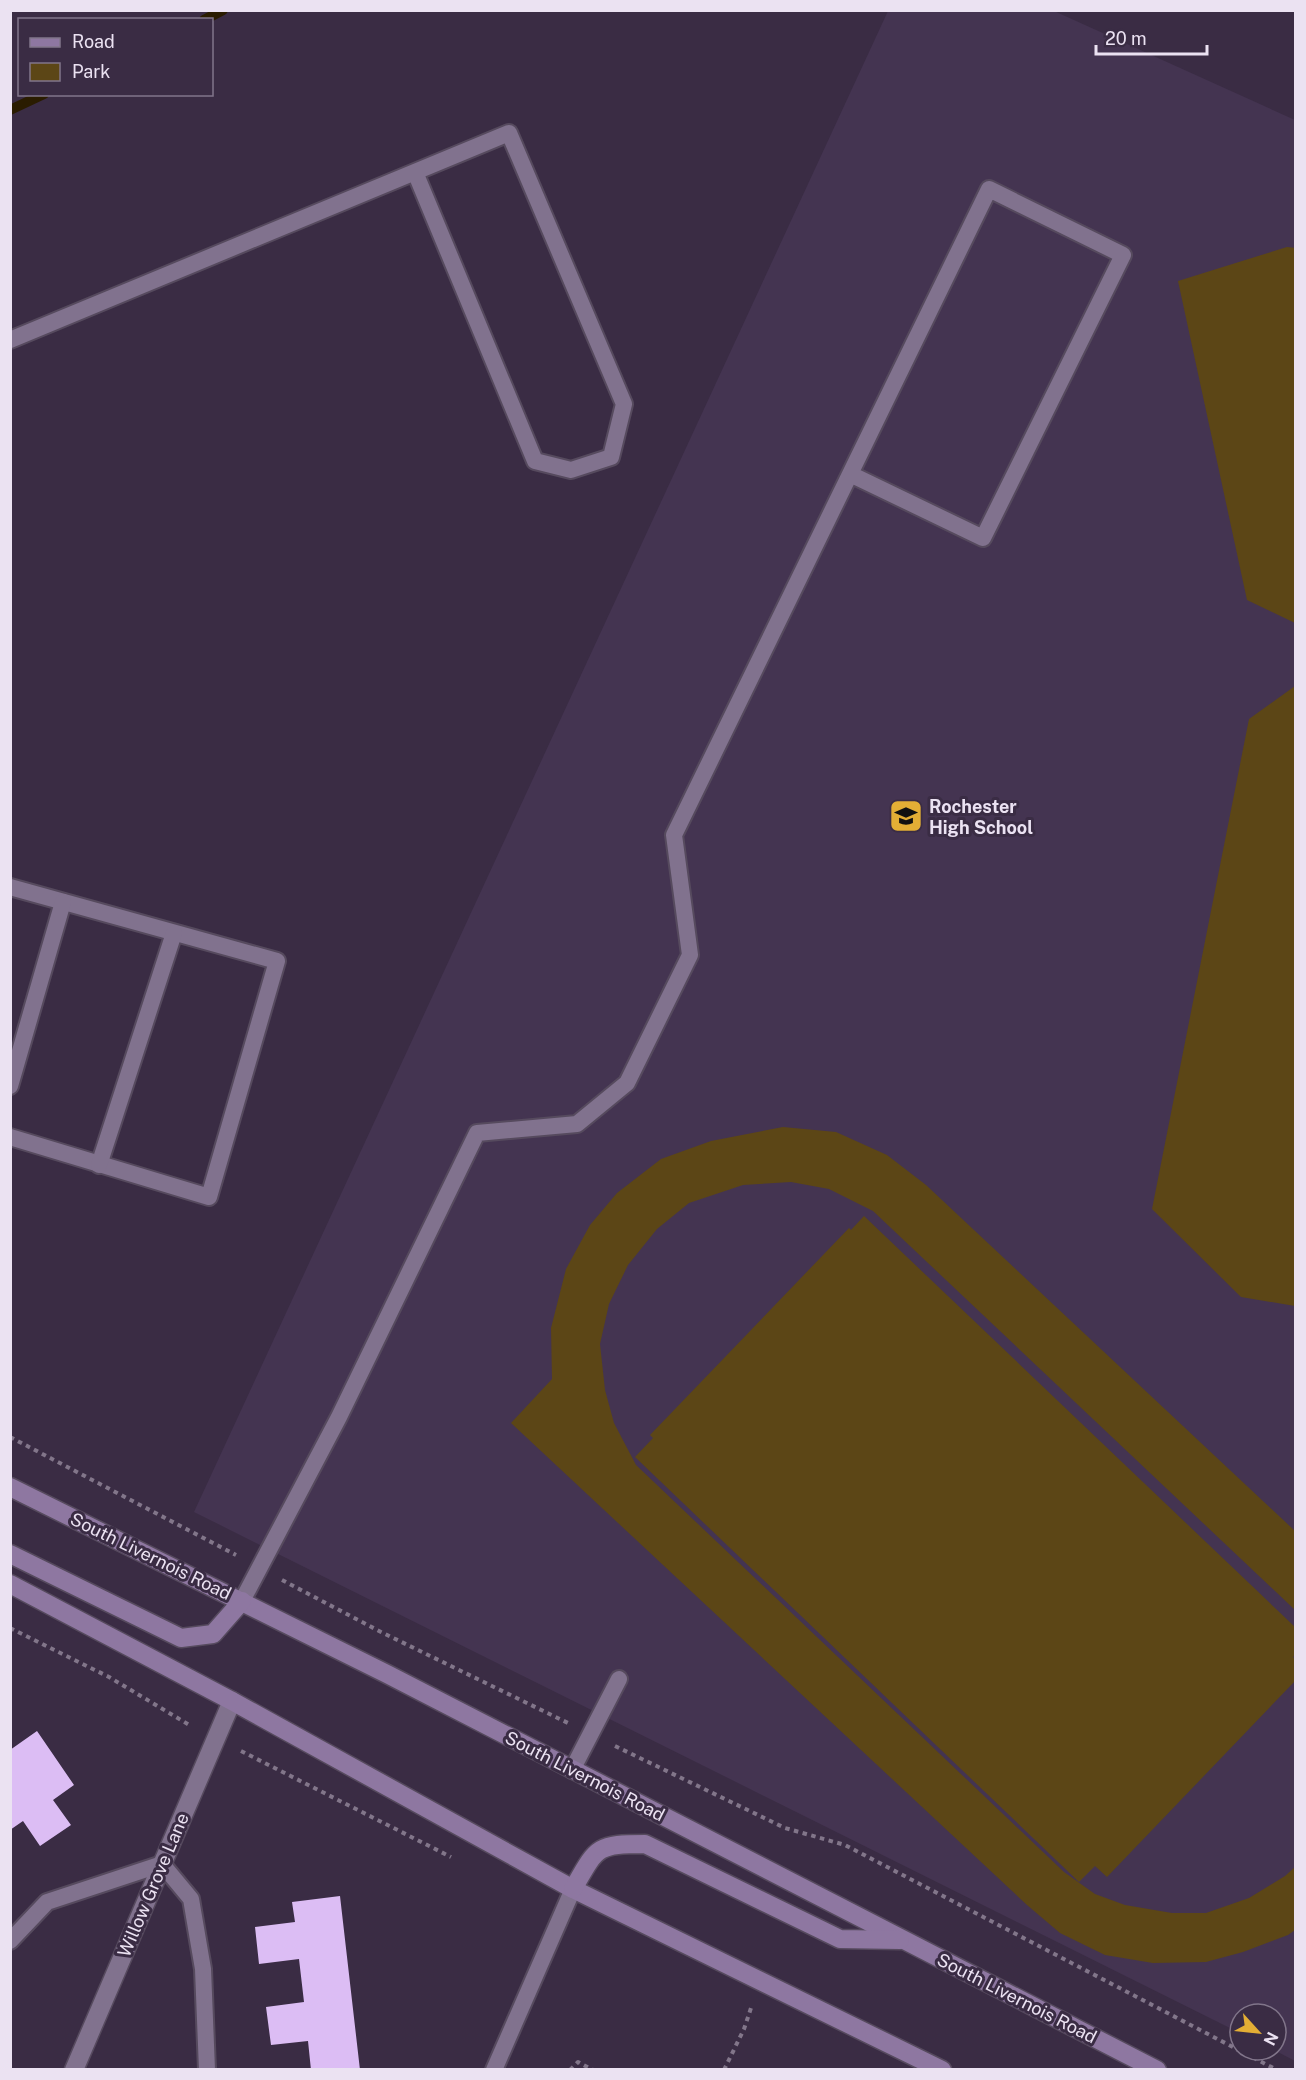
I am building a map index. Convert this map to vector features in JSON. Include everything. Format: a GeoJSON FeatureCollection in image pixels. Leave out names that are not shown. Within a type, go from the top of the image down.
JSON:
{"type":"FeatureCollection","features":[{"type":"Feature","properties":{"kind":"main road","name":"South Livernois Road"},"geometry":{"type":"LineString","coordinates":[[10,1487],[242,1601],[1157,2070]]}},
{"type":"Feature","properties":{"kind":"main road"},"geometry":{"type":"LineString","coordinates":[[10,1554],[181,1638],[213,1634],[242,1601]]}},
{"type":"Feature","properties":{"kind":"main road"},"geometry":{"type":"LineString","coordinates":[[10,1584],[232,1701],[573,1889],[942,2070]]}},
{"type":"Feature","properties":{"kind":"main road"},"geometry":{"type":"LineString","coordinates":[[573,1889],[588,1862],[599,1850],[612,1844],[645,1844],[840,1939],[905,1941]]}},
{"type":"Feature","properties":{"kind":"street","name":"Willow Grove Lane"},"geometry":{"type":"LineString","coordinates":[[74,2070],[232,1701]]}},
{"type":"Feature","properties":{"kind":"lane"},"geometry":{"type":"LineString","coordinates":[[10,340],[509,133],[624,404],[611,457],[571,470],[535,461],[415,172]]}},
{"type":"Feature","properties":{"kind":"lane"},"geometry":{"type":"LineString","coordinates":[[242,1601],[339,1418],[477,1133],[577,1124],[627,1083],[690,955],[674,835],[850,474],[989,189],[1123,255],[983,538],[850,474]]}},
{"type":"Feature","properties":{"kind":"lane"},"geometry":{"type":"LineString","coordinates":[[10,887],[277,962],[209,1197],[10,1137]]}},
{"type":"Feature","properties":{"kind":"lane"},"geometry":{"type":"LineString","coordinates":[[10,1086],[63,902]]}},
{"type":"Feature","properties":{"kind":"lane"},"geometry":{"type":"LineString","coordinates":[[99,1165],[174,933]]}},
{"type":"Feature","properties":{"kind":"lane"},"geometry":{"type":"LineString","coordinates":[[572,1770],[619,1679]]}},
{"type":"Feature","properties":{"kind":"lane"},"geometry":{"type":"LineString","coordinates":[[10,1941],[47,1902],[162,1864],[191,1899],[203,1969],[207,2070]]}},
{"type":"Feature","properties":{"kind":"lane"},"geometry":{"type":"LineString","coordinates":[[494,2070],[573,1889]]}},
{"type":"Feature","properties":{"kind":"path"},"geometry":{"type":"LineString","coordinates":[[10,1437],[381,1632],[784,1828],[845,1845],[1278,2070]]}},
{"type":"Feature","properties":{"kind":"path"},"geometry":{"type":"LineString","coordinates":[[10,1628],[109,1677],[177,1719]]}},
{"type":"Feature","properties":{"kind":"path"},"geometry":{"type":"LineString","coordinates":[[264,1762],[452,1858]]}},
{"type":"Feature","properties":{"kind":"path"},"geometry":{"type":"LineString","coordinates":[[724,2070],[744,2029],[751,2008]]}},
{"type":"Feature","properties":{"kind":"path"},"geometry":{"type":"LineString","coordinates":[[570,2070],[578,2062],[593,2070]]}},
{"type":"Feature","properties":{"kind":"shaded area","name":"Rochester High School"},"geometry":{"type":"Polygon","coordinates":[[[888,11],[1054,11],[1295,120],[1295,2061],[1288,2057],[1288,2002],[1228,2002],[1228,2027],[194,1512],[888,11]]]}},
{"type":"Feature","properties":{"kind":"green space"},"geometry":{"type":"Polygon","coordinates":[[[1287,247],[1296,248],[1295,623],[1247,600],[1178,281],[1287,247]]]}},
{"type":"Feature","properties":{"kind":"green space"},"geometry":{"type":"Polygon","coordinates":[[[1295,686],[1295,1306],[1241,1297],[1152,1209],[1249,719],[1295,686]]]}},
{"type":"Feature","properties":{"kind":"green space"},"geometry":{"type":"Polygon","coordinates":[[[783,1127],[836,1132],[887,1155],[926,1185],[1295,1531],[1295,1610],[873,1211],[829,1189],[791,1182],[743,1185],[689,1203],[657,1229],[628,1265],[609,1304],[600,1344],[605,1390],[614,1423],[636,1465],[1064,1872],[1095,1894],[1125,1905],[1172,1913],[1206,1913],[1249,1898],[1285,1876],[1295,1867],[1295,1930],[1288,1935],[1243,1952],[1206,1962],[1153,1963],[1105,1955],[1060,1933],[1027,1905],[511,1423],[552,1379],[551,1328],[566,1269],[590,1225],[617,1193],[661,1159],[711,1141],[783,1127]]]}},
{"type":"Feature","properties":{"kind":"green space"},"geometry":{"type":"Polygon","coordinates":[[[864,1216],[1295,1627],[1295,1655],[1293,1657],[1295,1659],[1295,1681],[1107,1877],[1095,1866],[1079,1882],[635,1457],[653,1438],[650,1435],[849,1228],[851,1230],[864,1216]]]}},
{"type":"Feature","properties":{"kind":"building"},"geometry":{"type":"Polygon","coordinates":[[[37,1731],[74,1785],[53,1800],[71,1825],[40,1846],[23,1821],[10,1830],[10,1750],[37,1731]]]}},
{"type":"Feature","properties":{"kind":"building"},"geometry":{"type":"Polygon","coordinates":[[[340,1896],[360,2070],[311,2070],[308,2041],[271,2045],[266,2007],[304,2002],[299,1959],[259,1964],[255,1927],[295,1922],[292,1902],[340,1896]]]}},
{"type":"Feature","properties":{"kind":"waterway"},"geometry":{"type":"LineString","coordinates":[[208,18],[223,10]]}},
{"type":"Feature","properties":{"kind":"waterway"},"geometry":{"type":"LineString","coordinates":[[10,110],[40,96]]}},
{"type":"Feature","properties":{"kind":"place","name":"Rochester High School"},"geometry":{"type":"Point","coordinates":[906,816]}}]}
